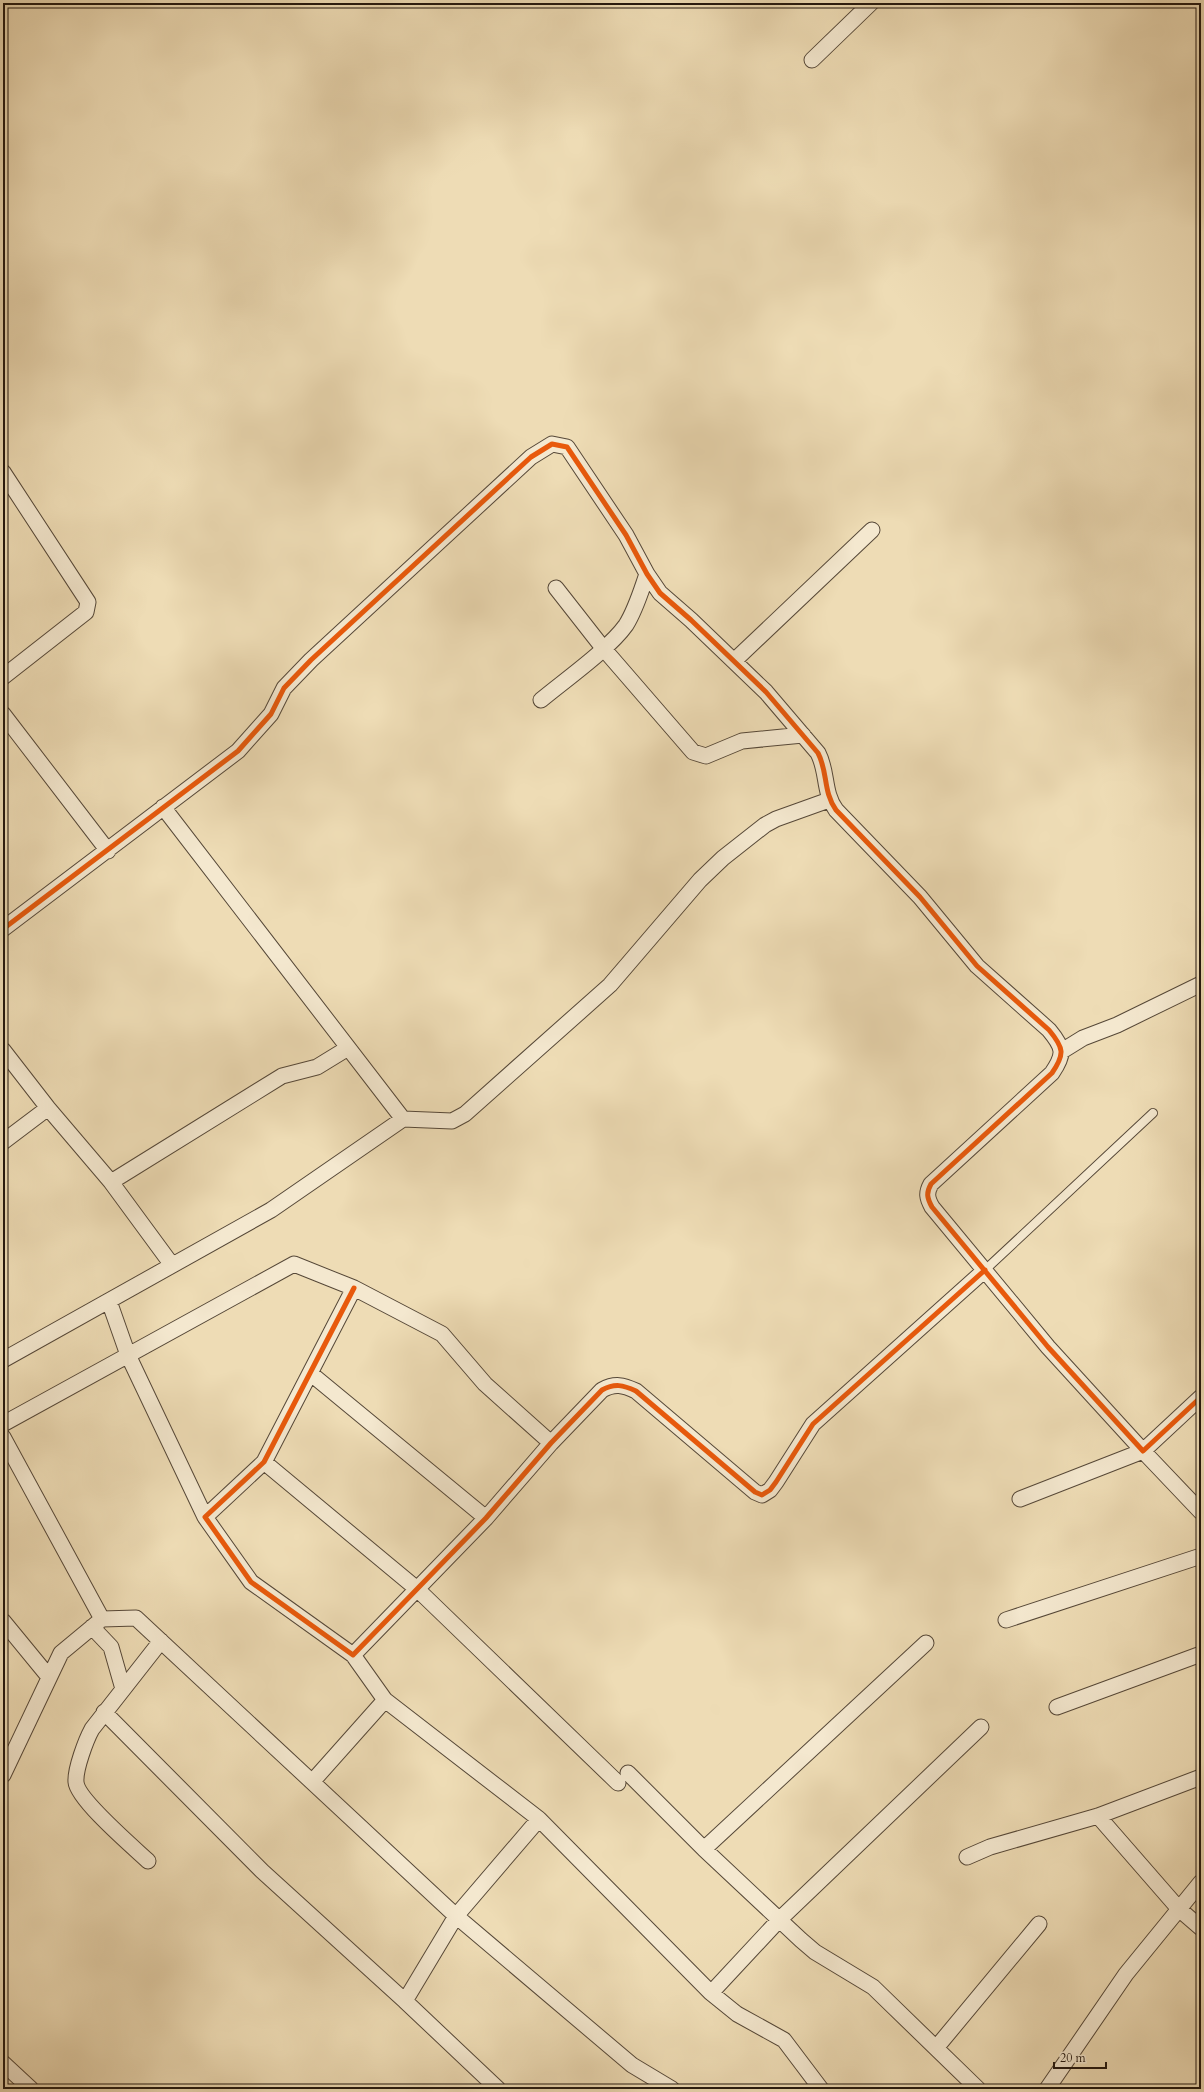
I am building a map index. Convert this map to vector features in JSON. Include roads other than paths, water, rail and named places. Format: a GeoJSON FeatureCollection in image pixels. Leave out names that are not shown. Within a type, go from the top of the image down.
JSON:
{"type":"FeatureCollection","features":[{"type":"Feature","properties":{"kind":"street"},"geometry":{"type":"LineString","coordinates":[[812,60],[871,3]]}},
{"type":"Feature","properties":{"kind":"street"},"geometry":{"type":"LineString","coordinates":[[3,929],[108,851],[163,807],[238,751],[271,714],[284,688],[311,660],[531,457],[552,444],[567,447],[626,535],[647,574],[660,593],[734,660],[766,692],[818,753],[823,762],[829,800],[845,820],[920,897],[968,956],[1049,1030],[1057,1040],[1062,1051],[1061,1060],[1052,1073],[931,1184],[927,1192],[928,1200],[932,1207],[1048,1347],[1201,1512]]}},
{"type":"Feature","properties":{"kind":"street"},"geometry":{"type":"LineString","coordinates":[[3,472],[88,602],[86,612],[3,677]]}},
{"type":"Feature","properties":{"kind":"street"},"geometry":{"type":"LineString","coordinates":[[734,660],[872,530]]}},
{"type":"Feature","properties":{"kind":"street"},"geometry":{"type":"LineString","coordinates":[[541,700],[603,648],[625,625],[636,604],[647,574]]}},
{"type":"Feature","properties":{"kind":"street"},"geometry":{"type":"LineString","coordinates":[[556,588],[603,648],[693,752],[706,756],[742,741],[803,735]]}},
{"type":"Feature","properties":{"kind":"street"},"geometry":{"type":"LineString","coordinates":[[3,714],[108,851]]}},
{"type":"Feature","properties":{"kind":"street"},"geometry":{"type":"LineString","coordinates":[[3,1360],[271,1210],[403,1119],[452,1121],[465,1114],[610,985],[700,880],[723,858],[765,825],[829,800]]}},
{"type":"Feature","properties":{"kind":"street"},"geometry":{"type":"LineString","coordinates":[[163,807],[403,1119]]}},
{"type":"Feature","properties":{"kind":"street"},"geometry":{"type":"LineString","coordinates":[[1062,1051],[1083,1038],[1117,1025],[1201,984]]}},
{"type":"Feature","properties":{"kind":"street"},"geometry":{"type":"LineString","coordinates":[[111,1182],[282,1076],[316,1067],[348,1048]]}},
{"type":"Feature","properties":{"kind":"street"},"geometry":{"type":"LineString","coordinates":[[3,1050],[48,1108],[111,1182],[172,1265]]}},
{"type":"Feature","properties":{"kind":"street"},"geometry":{"type":"LineString","coordinates":[[3,1142],[48,1108]]}},
{"type":"Feature","properties":{"kind":"street"},"geometry":{"type":"LineString","coordinates":[[3,1424],[294,1264],[354,1288],[442,1334],[486,1384],[551,1443]]}},
{"type":"Feature","properties":{"kind":"street"},"geometry":{"type":"LineString","coordinates":[[353,1655],[486,1518],[551,1443],[602,1390],[611,1385],[624,1385],[636,1391],[755,1492],[762,1495],[770,1490],[776,1482],[813,1424],[985,1270]]}},
{"type":"Feature","properties":{"kind":"street"},"geometry":{"type":"LineString","coordinates":[[205,1517],[264,1462],[354,1288]]}},
{"type":"Feature","properties":{"kind":"street"},"geometry":{"type":"LineString","coordinates":[[109,1301],[128,1355],[205,1517],[251,1582],[353,1655],[385,1700],[539,1819],[722,2003],[737,2014],[784,2040],[821,2089]]}},
{"type":"Feature","properties":{"kind":"street"},"geometry":{"type":"LineString","coordinates":[[310,1373],[486,1518]]}},
{"type":"Feature","properties":{"kind":"street"},"geometry":{"type":"LineString","coordinates":[[1020,1499],[1143,1451],[1201,1397]]}},
{"type":"Feature","properties":{"kind":"street"},"geometry":{"type":"LineString","coordinates":[[3,1437],[97,1623],[111,1647],[123,1688]]}},
{"type":"Feature","properties":{"kind":"street"},"geometry":{"type":"LineString","coordinates":[[264,1462],[417,1589],[815,1952],[873,1987],[978,2089]]}},
{"type":"Feature","properties":{"kind":"street"},"geometry":{"type":"LineString","coordinates":[[1006,1620],[1201,1556]]}},
{"type":"Feature","properties":{"kind":"street"},"geometry":{"type":"LineString","coordinates":[[3,1775],[60,1654],[97,1623],[136,1618],[456,1916],[632,2065],[671,2088]]}},
{"type":"Feature","properties":{"kind":"street"},"geometry":{"type":"LineString","coordinates":[[3,1621],[49,1677]]}},
{"type":"Feature","properties":{"kind":"street"},"geometry":{"type":"LineString","coordinates":[[148,1861],[84,1798],[76,1782],[85,1741],[92,1728],[161,1641]]}},
{"type":"Feature","properties":{"kind":"street"},"geometry":{"type":"LineString","coordinates":[[704,1850],[926,1643]]}},
{"type":"Feature","properties":{"kind":"street"},"geometry":{"type":"LineString","coordinates":[[1057,1707],[1201,1654]]}},
{"type":"Feature","properties":{"kind":"street"},"geometry":{"type":"LineString","coordinates":[[312,1782],[385,1700]]}},
{"type":"Feature","properties":{"kind":"street"},"geometry":{"type":"LineString","coordinates":[[104,1712],[262,1871],[405,2000],[498,2089]]}},
{"type":"Feature","properties":{"kind":"street"},"geometry":{"type":"LineString","coordinates":[[711,1993],[779,1920],[981,1727]]}},
{"type":"Feature","properties":{"kind":"street"},"geometry":{"type":"LineString","coordinates":[[967,1857],[990,1847],[1098,1816],[1201,1777]]}},
{"type":"Feature","properties":{"kind":"street"},"geometry":{"type":"LineString","coordinates":[[1098,1816],[1179,1909],[1201,1928]]}},
{"type":"Feature","properties":{"kind":"street"},"geometry":{"type":"LineString","coordinates":[[405,2000],[456,1916],[539,1819]]}},
{"type":"Feature","properties":{"kind":"street"},"geometry":{"type":"LineString","coordinates":[[1047,2089],[1126,1974],[1201,1882]]}},
{"type":"Feature","properties":{"kind":"street"},"geometry":{"type":"LineString","coordinates":[[936,2048],[1039,1924]]}},
{"type":"Feature","properties":{"kind":"street"},"geometry":{"type":"LineString","coordinates":[[3,2063],[31,2089]]}},
{"type":"Feature","properties":{"kind":"lane"},"geometry":{"type":"LineString","coordinates":[[985,1270],[1153,1113]]}}]}
